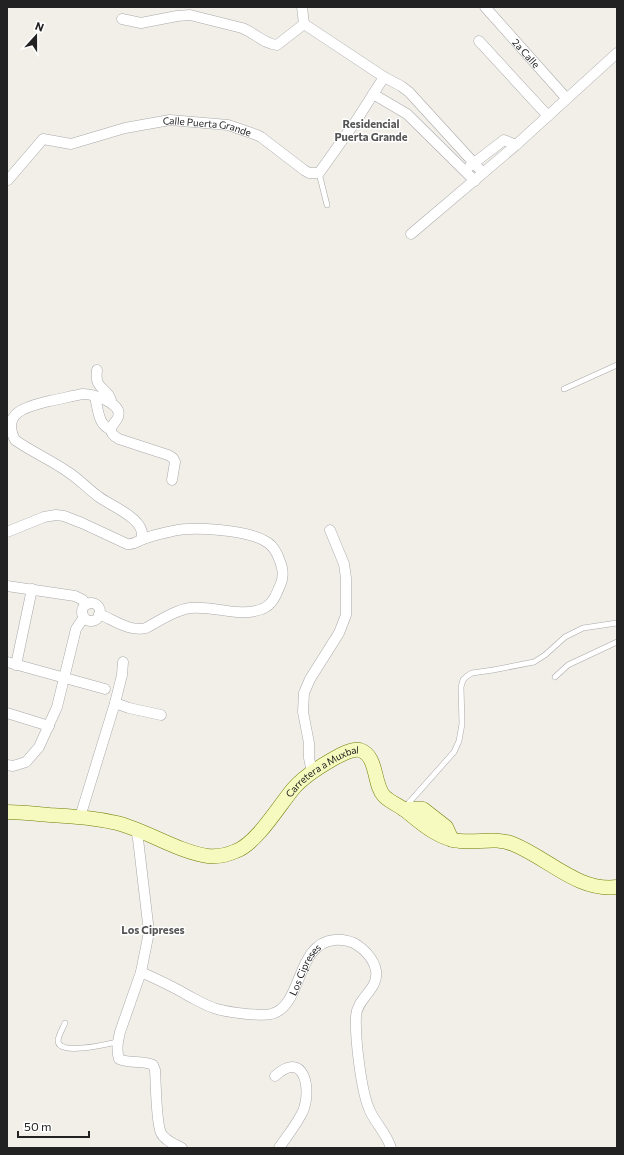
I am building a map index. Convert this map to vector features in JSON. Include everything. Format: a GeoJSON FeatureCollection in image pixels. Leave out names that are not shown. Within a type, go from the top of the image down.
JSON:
{"type":"FeatureCollection","features":[{"type":"Feature","properties":{"kind":"street"},"geometry":{"type":"LineString","coordinates":[[177,16],[182,7]]}},
{"type":"Feature","properties":{"kind":"street"},"geometry":{"type":"LineString","coordinates":[[302,7],[304,24],[384,78],[401,86],[417,100],[483,173]]}},
{"type":"Feature","properties":{"kind":"street","name":"2a Calle"},"geometry":{"type":"LineString","coordinates":[[485,7],[567,99]]}},
{"type":"Feature","properties":{"kind":"street"},"geometry":{"type":"LineString","coordinates":[[122,19],[141,23],[190,15],[242,28],[267,42],[277,45],[304,24]]}},
{"type":"Feature","properties":{"kind":"street"},"geometry":{"type":"LineString","coordinates":[[479,41],[548,116]]}},
{"type":"Feature","properties":{"kind":"street"},"geometry":{"type":"LineString","coordinates":[[411,234],[516,145],[617,53]]}},
{"type":"Feature","properties":{"kind":"street"},"geometry":{"type":"LineString","coordinates":[[319,173],[384,78]]}},
{"type":"Feature","properties":{"kind":"street"},"geometry":{"type":"LineString","coordinates":[[373,94],[407,114],[475,181]]}},
{"type":"Feature","properties":{"kind":"street","name":"Calle Puerta Grande"},"geometry":{"type":"LineString","coordinates":[[8,180],[43,139],[71,144],[125,128],[170,120],[228,125],[257,135],[304,170],[309,173],[319,173]]}},
{"type":"Feature","properties":{"kind":"street"},"geometry":{"type":"LineString","coordinates":[[465,170],[504,140],[516,145]]}},
{"type":"Feature","properties":{"kind":"street"},"geometry":{"type":"LineString","coordinates":[[97,370],[97,382],[99,387],[108,393],[112,404]]}},
{"type":"Feature","properties":{"kind":"street"},"geometry":{"type":"LineString","coordinates":[[110,429],[119,416],[117,407],[89,394],[25,407],[20,409],[14,415],[11,423],[11,434],[15,440],[68,472],[99,497],[130,516],[140,527],[143,536],[141,540]]}},
{"type":"Feature","properties":{"kind":"street"},"geometry":{"type":"LineString","coordinates":[[95,397],[101,422],[110,429],[113,436],[173,458],[175,462],[172,480]]}},
{"type":"Feature","properties":{"kind":"street"},"geometry":{"type":"LineString","coordinates":[[7,532],[44,518],[60,515],[132,545],[141,540],[175,530],[197,528],[241,533],[261,538],[273,546],[282,569],[282,579],[272,602],[263,609],[254,611],[244,612],[190,608],[176,613],[146,628],[140,629],[130,628],[100,614],[96,605],[89,603],[86,605],[82,610],[84,617],[76,630],[57,707],[39,748],[26,762],[13,766],[7,765]]}},
{"type":"Feature","properties":{"kind":"street"},"geometry":{"type":"LineString","coordinates":[[312,772],[309,758],[309,743],[303,712],[304,692],[310,679],[339,633],[346,615],[346,578],[344,564],[330,530]]}},
{"type":"Feature","properties":{"kind":"street"},"geometry":{"type":"LineString","coordinates":[[7,586],[75,596],[83,600],[86,605]]}},
{"type":"Feature","properties":{"kind":"street"},"geometry":{"type":"LineString","coordinates":[[32,589],[11,663],[105,689]]}},
{"type":"Feature","properties":{"kind":"street"},"geometry":{"type":"LineString","coordinates":[[84,617],[93,620],[100,614]]}},
{"type":"Feature","properties":{"kind":"street"},"geometry":{"type":"LineString","coordinates":[[80,817],[115,702],[122,675],[123,662]]}},
{"type":"Feature","properties":{"kind":"street"},"geometry":{"type":"LineString","coordinates":[[115,702],[128,708],[161,715]]}},
{"type":"Feature","properties":{"kind":"street"},"geometry":{"type":"LineString","coordinates":[[7,713],[49,726]]}},
{"type":"Feature","properties":{"kind":"street","name":"Carretera a Muxbal"},"geometry":{"type":"LineString","coordinates":[[7,812],[80,817],[107,821],[137,834],[185,850],[208,856],[224,856],[239,850],[252,841],[294,787],[312,772],[340,755],[357,750],[362,751],[370,758],[379,788],[384,795],[420,823],[433,831],[452,840],[506,841],[531,852],[564,873],[592,886],[606,889],[617,887]]}},
{"type":"Feature","properties":{"kind":"street"},"geometry":{"type":"LineString","coordinates":[[137,834],[148,932],[141,972],[117,1042],[117,1053],[119,1059],[125,1062],[148,1063],[154,1065],[161,1134],[182,1148]]}},
{"type":"Feature","properties":{"kind":"street","name":"Los Cipreses"},"geometry":{"type":"LineString","coordinates":[[141,972],[202,1004],[218,1010],[250,1014],[269,1014],[277,1012],[287,1002],[311,953],[322,943],[340,939],[350,941],[358,946],[371,958],[376,972],[373,986],[358,1005],[356,1015],[358,1050],[364,1093],[371,1113],[388,1138],[391,1148]]}},
{"type":"Feature","properties":{"kind":"street"},"geometry":{"type":"LineString","coordinates":[[276,1076],[283,1069],[288,1067],[295,1066],[300,1069],[305,1079],[306,1097],[303,1110],[279,1148]]}},
{"type":"Feature","properties":{"kind":"lane"},"geometry":{"type":"LineString","coordinates":[[319,173],[327,206]]}},
{"type":"Feature","properties":{"kind":"lane"},"geometry":{"type":"LineString","coordinates":[[564,389],[617,365]]}},
{"type":"Feature","properties":{"kind":"lane"},"geometry":{"type":"LineString","coordinates":[[397,805],[454,752],[459,741],[462,724],[461,687],[463,680],[467,676],[472,673],[534,662],[545,655],[565,637],[583,628],[617,623]]}},
{"type":"Feature","properties":{"kind":"lane"},"geometry":{"type":"LineString","coordinates":[[555,677],[568,666],[617,642]]}},
{"type":"Feature","properties":{"kind":"lane"},"geometry":{"type":"LineString","coordinates":[[65,1023],[58,1041],[63,1048],[72,1049],[117,1042]]}},
{"type":"Feature","properties":{"kind":"district","name":"Residencial Puerta Grande"},"geometry":{"type":"Point","coordinates":[371,129]}},
{"type":"Feature","properties":{"kind":"district","name":"Los Cipreses"},"geometry":{"type":"Point","coordinates":[153,929]}}]}
